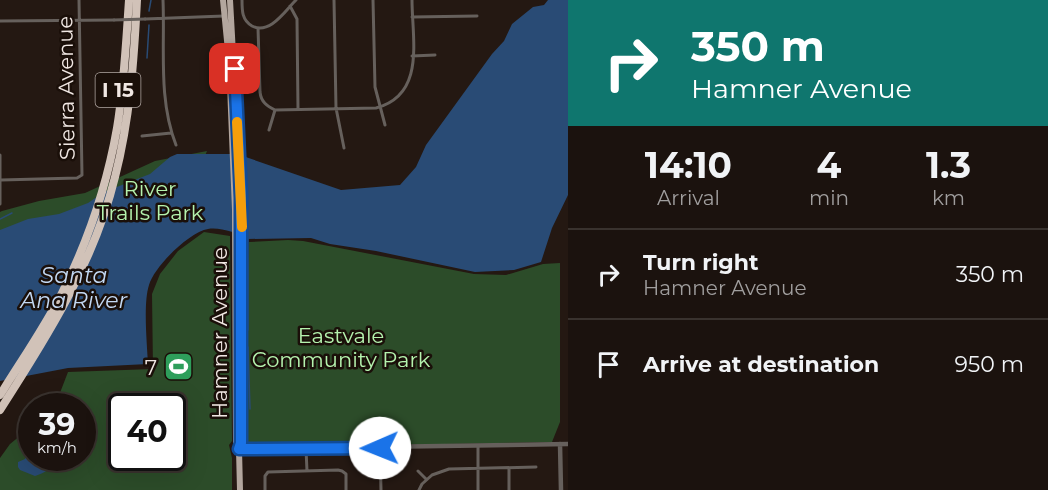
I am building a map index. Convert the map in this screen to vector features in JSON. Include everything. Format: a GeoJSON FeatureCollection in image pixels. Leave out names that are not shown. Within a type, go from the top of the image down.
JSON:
{"type":"FeatureCollection","features":[{"type":"Feature","properties":{"kind":"highway","name":"I 15"},"geometry":{"type":"LineString","coordinates":[[0,410],[6,389],[58,293],[108,178],[109,148],[116,106],[125,11],[131,0]]}},
{"type":"Feature","properties":{"kind":"highway","name":"I 15"},"geometry":{"type":"LineString","coordinates":[[6,389],[69,298],[99,228],[108,178],[129,108],[137,12],[131,0]]}},
{"type":"Feature","properties":{"kind":"highway"},"geometry":{"type":"LineString","coordinates":[[108,178],[117,149],[127,90],[131,0]]}},
{"type":"Feature","properties":{"kind":"highway"},"geometry":{"type":"LineString","coordinates":[[0,403],[6,389]]}},
{"type":"Feature","properties":{"kind":"main road","name":"Hamner Avenue"},"geometry":{"type":"LineString","coordinates":[[223,0],[228,16]]}},
{"type":"Feature","properties":{"kind":"main road","name":"Hamner Avenue"},"geometry":{"type":"LineString","coordinates":[[230,0],[229,61],[236,147],[239,290],[236,443],[239,449],[240,490]]}},
{"type":"Feature","properties":{"kind":"street","name":"Sierra Avenue"},"geometry":{"type":"LineString","coordinates":[[1,180],[77,178],[82,175],[80,0]]}},
{"type":"Feature","properties":{"kind":"street"},"geometry":{"type":"LineString","coordinates":[[163,0],[165,101],[171,133],[176,145]]}},
{"type":"Feature","properties":{"kind":"street"},"geometry":{"type":"LineString","coordinates":[[242,0],[245,20],[258,28],[266,28],[273,24],[296,0]]}},
{"type":"Feature","properties":{"kind":"street"},"geometry":{"type":"LineString","coordinates":[[334,0],[336,108],[344,148]]}},
{"type":"Feature","properties":{"kind":"street"},"geometry":{"type":"LineString","coordinates":[[373,0],[375,87],[385,125]]}},
{"type":"Feature","properties":{"kind":"street"},"geometry":{"type":"LineString","coordinates":[[258,28],[261,97],[268,106],[275,110],[380,106],[395,100],[406,89],[411,78],[412,0]]}},
{"type":"Feature","properties":{"kind":"street"},"geometry":{"type":"LineString","coordinates":[[290,6],[297,19],[298,109]]}},
{"type":"Feature","properties":{"kind":"street"},"geometry":{"type":"LineString","coordinates":[[0,21],[145,20],[228,16]]}},
{"type":"Feature","properties":{"kind":"street"},"geometry":{"type":"LineString","coordinates":[[412,17],[477,16]]}},
{"type":"Feature","properties":{"kind":"street"},"geometry":{"type":"LineString","coordinates":[[412,56],[435,55]]}},
{"type":"Feature","properties":{"kind":"street"},"geometry":{"type":"LineString","coordinates":[[269,130],[275,110]]}},
{"type":"Feature","properties":{"kind":"street"},"geometry":{"type":"LineString","coordinates":[[142,136],[171,133]]}},
{"type":"Feature","properties":{"kind":"street"},"geometry":{"type":"LineString","coordinates":[[0,155],[0,204]]}},
{"type":"Feature","properties":{"kind":"street"},"geometry":{"type":"LineString","coordinates":[[560,444],[561,490]]}},
{"type":"Feature","properties":{"kind":"street"},"geometry":{"type":"LineString","coordinates":[[239,449],[568,444]]}},
{"type":"Feature","properties":{"kind":"street"},"geometry":{"type":"LineString","coordinates":[[478,446],[478,490]]}},
{"type":"Feature","properties":{"kind":"street"},"geometry":{"type":"LineString","coordinates":[[380,448],[381,490]]}},
{"type":"Feature","properties":{"kind":"street"},"geometry":{"type":"LineString","coordinates":[[306,449],[307,471]]}},
{"type":"Feature","properties":{"kind":"street"},"geometry":{"type":"LineString","coordinates":[[419,490],[426,479],[449,469],[536,467]]}},
{"type":"Feature","properties":{"kind":"street"},"geometry":{"type":"LineString","coordinates":[[509,468],[509,490]]}},
{"type":"Feature","properties":{"kind":"street"},"geometry":{"type":"LineString","coordinates":[[265,490],[266,474],[338,470],[344,472],[346,490]]}},
{"type":"Feature","properties":{"kind":"street"},"geometry":{"type":"LineString","coordinates":[[418,471],[426,479]]}},
{"type":"Feature","properties":{"kind":"green space","name":"River Trails Park"},"geometry":{"type":"Polygon","coordinates":[[[207,151],[175,228],[0,241],[0,212],[2,211],[39,201],[85,193],[155,161],[207,151]]]}},
{"type":"Feature","properties":{"kind":"green space"},"geometry":{"type":"Polygon","coordinates":[[[204,232],[230,236],[232,441],[229,445],[232,458],[232,490],[0,490],[0,458],[18,438],[18,471],[96,471],[96,393],[60,393],[68,372],[153,369],[152,294],[160,274],[178,251],[204,232]]]}},
{"type":"Feature","properties":{"kind":"green space","name":"Eastvale Community Park"},"geometry":{"type":"Polygon","coordinates":[[[288,240],[474,274],[506,275],[543,264],[560,263],[560,422],[552,442],[393,445],[384,443],[249,444],[246,439],[245,346],[249,242],[288,240]]]}},
{"type":"Feature","properties":{"kind":"water","name":"Santa Ana River"},"geometry":{"type":"Polygon","coordinates":[[[548,0],[568,0],[568,195],[552,228],[541,262],[514,270],[475,272],[376,251],[330,244],[311,238],[248,239],[229,231],[208,229],[191,236],[182,243],[165,260],[152,278],[146,302],[148,364],[68,368],[0,381],[0,230],[28,219],[59,214],[88,203],[104,192],[150,174],[177,154],[237,154],[341,190],[400,185],[416,167],[426,145],[492,54],[504,41],[512,24],[533,7],[544,5],[548,0]]]}},
{"type":"Feature","properties":{"kind":"water"},"geometry":{"type":"Polygon","coordinates":[[[22,471],[46,471],[35,476],[22,471]]]}},
{"type":"Feature","properties":{"kind":"waterway"},"geometry":{"type":"LineString","coordinates":[[149,11],[151,0]]}},
{"type":"Feature","properties":{"kind":"waterway"},"geometry":{"type":"LineString","coordinates":[[147,58],[149,25]]}},
{"type":"Feature","properties":{"kind":"waterway"},"geometry":{"type":"LineString","coordinates":[[0,219],[12,213]]}},
{"type":"Feature","properties":{"kind":"waterway"},"geometry":{"type":"LineString","coordinates":[[248,238],[248,330]]}},
{"type":"Feature","properties":{"kind":"waterway"},"geometry":{"type":"LineString","coordinates":[[248,347],[250,409]]}},
{"type":"Feature","properties":{"kind":"slow traffic"},"geometry":{"type":"LineString","coordinates":[[237,122],[242,227]]}},
{"type":"Feature","properties":{"kind":"place","name":"7"},"geometry":{"type":"Point","coordinates":[178,367]}},
{"type":"Feature","properties":{"kind":"route"},"geometry":{"type":"LineString","coordinates":[[235,69],[242,221],[241,443],[239,449],[380,448]]}}]}
